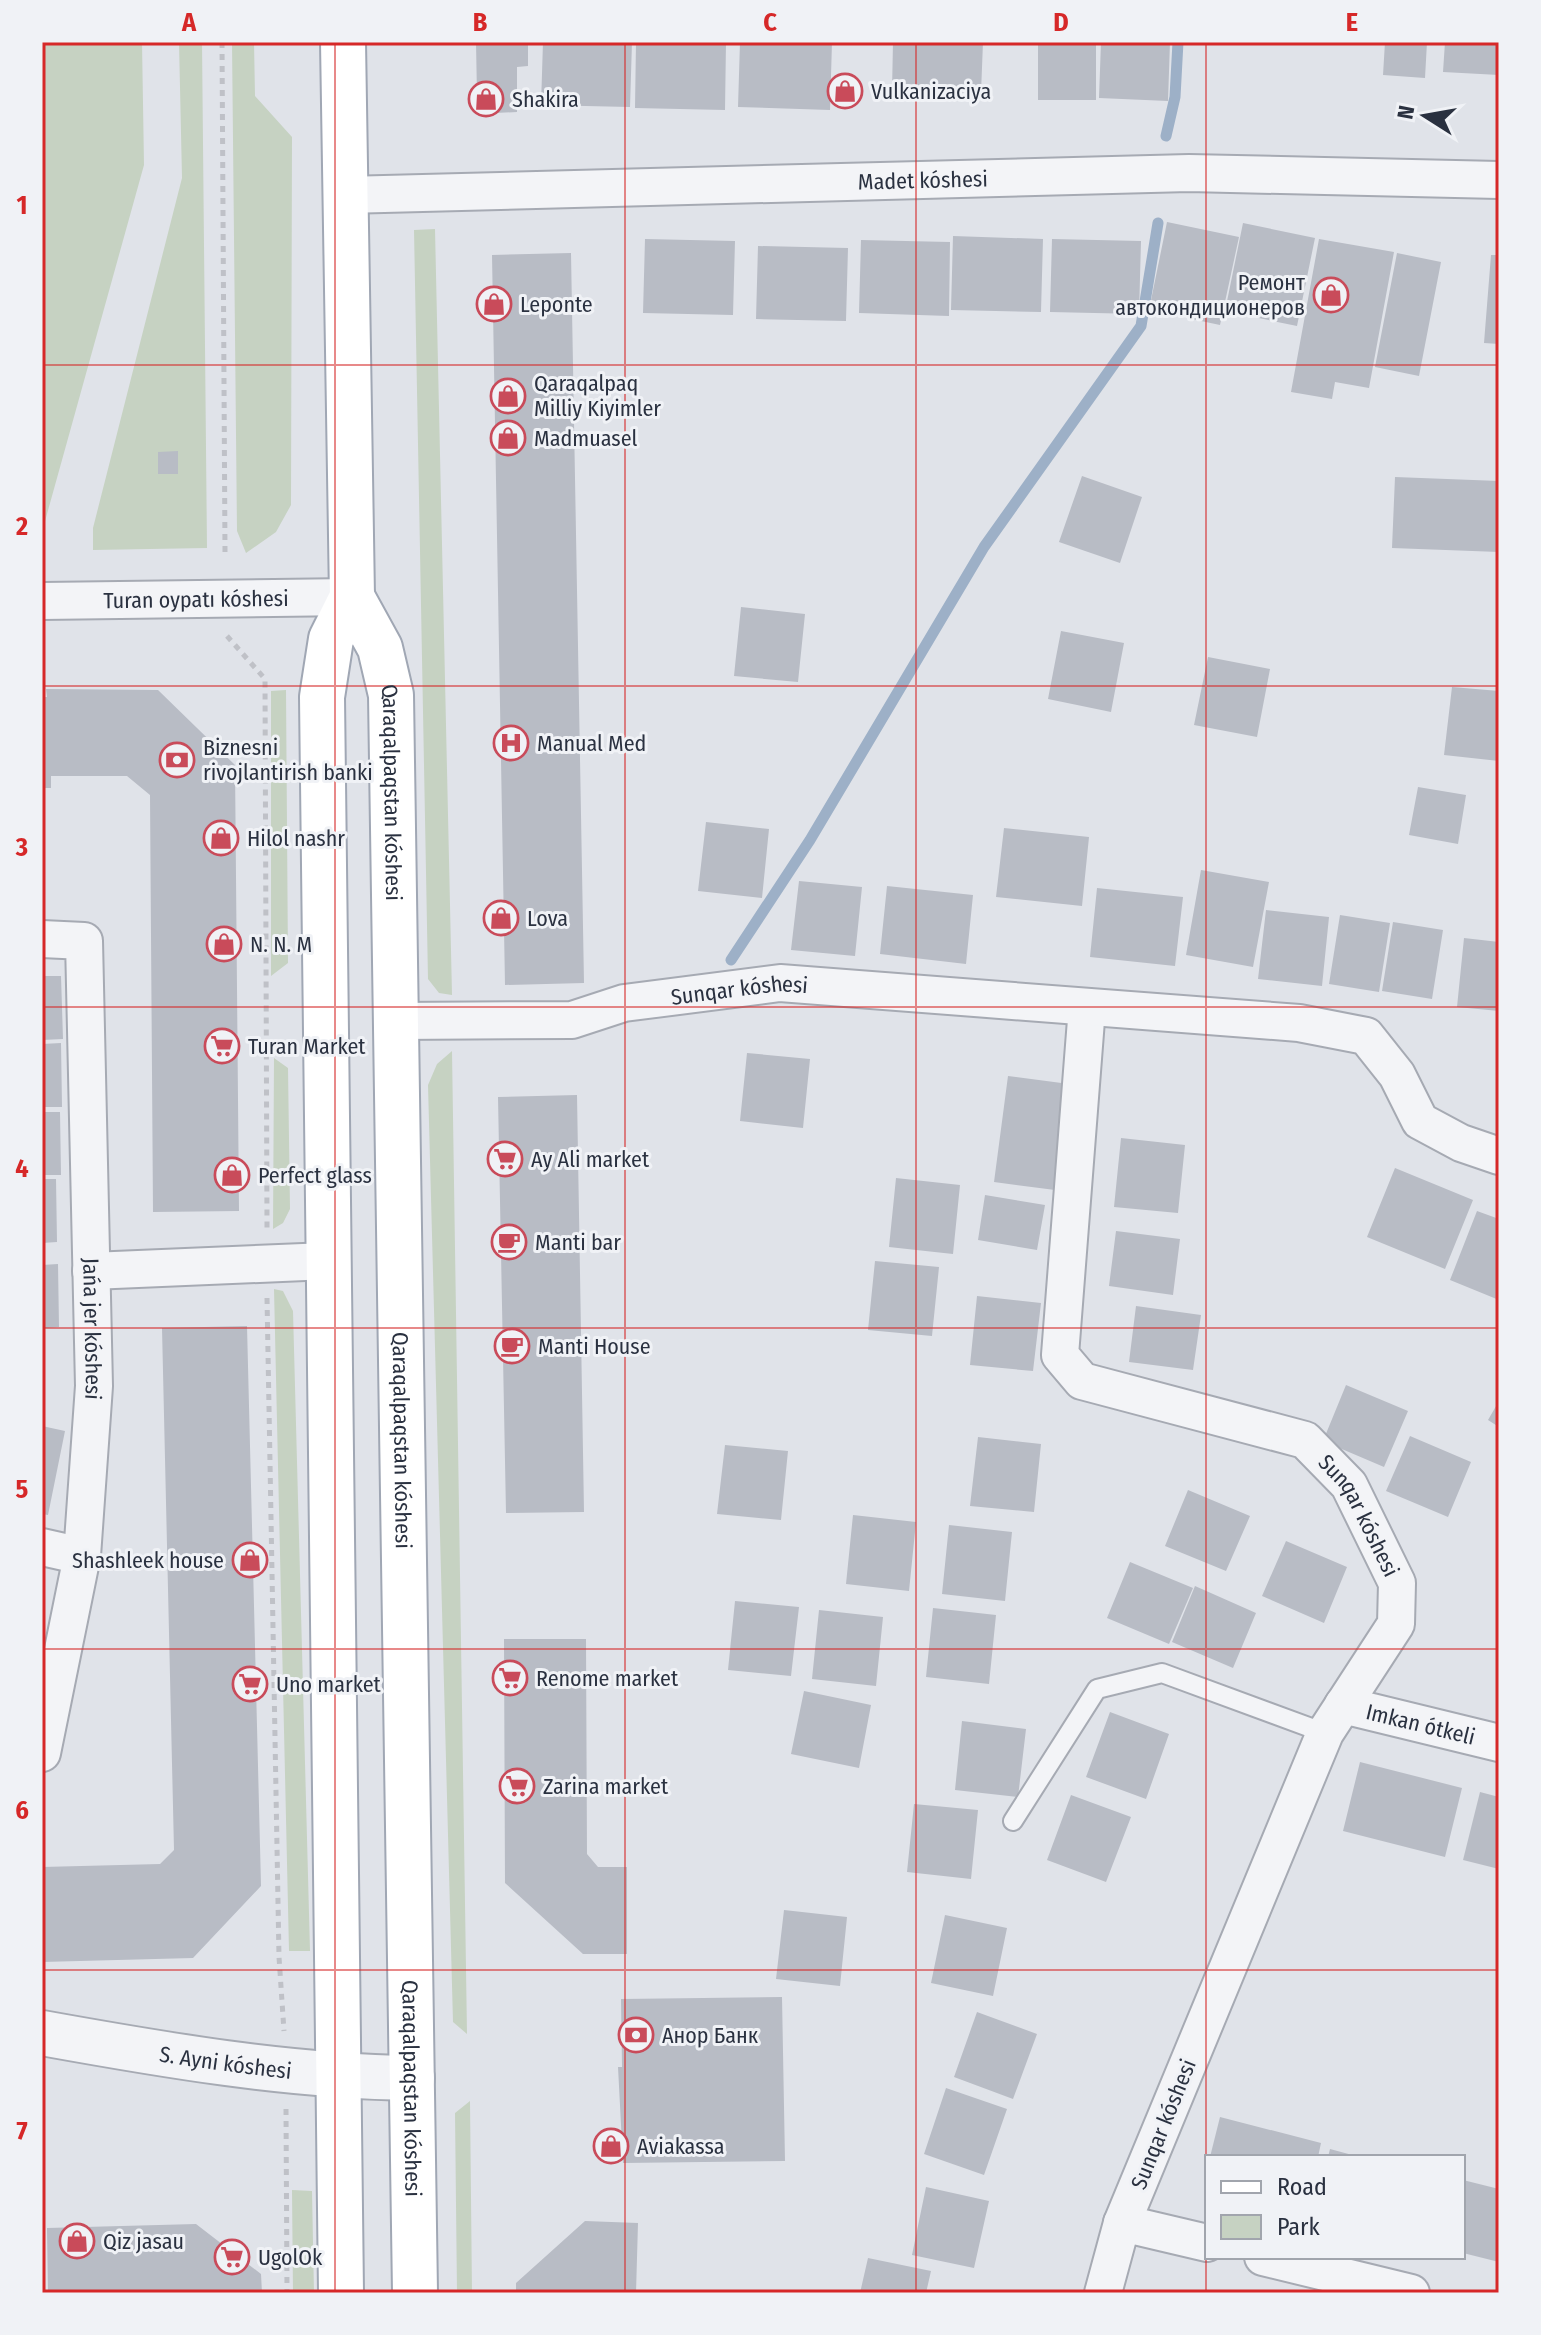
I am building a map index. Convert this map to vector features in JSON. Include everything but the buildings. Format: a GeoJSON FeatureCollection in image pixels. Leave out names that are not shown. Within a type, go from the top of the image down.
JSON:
{"type":"FeatureCollection","features":[{"type":"Feature","properties":{"kind":"main road","name":"Qaraqalpaqstan kóshesi"},"geometry":{"type":"LineString","coordinates":[[341,2293],[322,697],[331,639],[352,597],[343,42]]}},
{"type":"Feature","properties":{"kind":"main road","name":"Qaraqalpaqstan kóshesi"},"geometry":{"type":"LineString","coordinates":[[352,597],[380,648],[391,695],[415,2293]]}},
{"type":"Feature","properties":{"kind":"street","name":"Madet kóshesi"},"geometry":{"type":"LineString","coordinates":[[345,195],[1189,173],[1499,180]]}},
{"type":"Feature","properties":{"kind":"street","name":"Turan oypatı kóshesi"},"geometry":{"type":"LineString","coordinates":[[42,601],[352,597]]}},
{"type":"Feature","properties":{"kind":"street","name":"Jańa jer kóshesi"},"geometry":{"type":"LineString","coordinates":[[42,939],[84,941],[94,1386],[82,1556],[42,1753]]}},
{"type":"Feature","properties":{"kind":"street","name":"Sunqar kóshesi"},"geometry":{"type":"LineString","coordinates":[[395,1021],[572,1020],[624,1003],[780,983],[1299,1023],[1366,1036],[1397,1075],[1420,1121],[1461,1143],[1499,1156]]}},
{"type":"Feature","properties":{"kind":"street","name":"Sunqar kóshesi"},"geometry":{"type":"LineString","coordinates":[[1087,1007],[1060,1355],[1082,1381],[1305,1440],[1349,1485],[1397,1583],[1396,1624],[1334,1719],[1122,2223],[1103,2293]]}},
{"type":"Feature","properties":{"kind":"street"},"geometry":{"type":"LineString","coordinates":[[91,1271],[267,1266],[328,1261]]}},
{"type":"Feature","properties":{"kind":"street"},"geometry":{"type":"LineString","coordinates":[[42,1547],[82,1556]]}},
{"type":"Feature","properties":{"kind":"street","name":"Imkan ótkeli"},"geometry":{"type":"LineString","coordinates":[[1334,1719],[1499,1743]]}},
{"type":"Feature","properties":{"kind":"street","name":"S. Ayni kóshesi"},"geometry":{"type":"LineString","coordinates":[[42,2035],[286,2071],[339,2077],[412,2078]]}},
{"type":"Feature","properties":{"kind":"street"},"geometry":{"type":"LineString","coordinates":[[1122,2223],[1205,2243]]}},
{"type":"Feature","properties":{"kind":"street"},"geometry":{"type":"LineString","coordinates":[[1271,2259],[1411,2293]]}},
{"type":"Feature","properties":{"kind":"lane"},"geometry":{"type":"LineString","coordinates":[[1013,1821],[1097,1689],[1162,1673],[1334,1719]]}},
{"type":"Feature","properties":{"kind":"path"},"geometry":{"type":"LineString","coordinates":[[222,42],[225,552]]}},
{"type":"Feature","properties":{"kind":"path"},"geometry":{"type":"LineString","coordinates":[[226,635],[265,679],[267,1266],[279,1957],[286,2071],[287,2293]]}},
{"type":"Feature","properties":{"kind":"green space"},"geometry":{"type":"Polygon","coordinates":[[[42,42],[142,42],[144,165],[42,532],[42,42]]]}},
{"type":"Feature","properties":{"kind":"green space"},"geometry":{"type":"Polygon","coordinates":[[[179,42],[202,42],[207,548],[93,550],[93,528],[182,178],[179,42]]]}},
{"type":"Feature","properties":{"kind":"green space"},"geometry":{"type":"Polygon","coordinates":[[[232,42],[254,42],[255,96],[292,137],[291,505],[276,532],[246,553],[237,531],[232,42]]]}},
{"type":"Feature","properties":{"kind":"green space"},"geometry":{"type":"Polygon","coordinates":[[[435,229],[452,995],[439,993],[428,979],[414,230],[435,229]]]}},
{"type":"Feature","properties":{"kind":"green space"},"geometry":{"type":"Polygon","coordinates":[[[286,690],[288,963],[271,976],[271,691],[286,690]]]}},
{"type":"Feature","properties":{"kind":"green space"},"geometry":{"type":"Polygon","coordinates":[[[452,1051],[467,2034],[453,2022],[428,1085],[437,1064],[452,1051]]]}},
{"type":"Feature","properties":{"kind":"green space"},"geometry":{"type":"Polygon","coordinates":[[[274,1058],[288,1068],[290,1209],[283,1223],[273,1229],[274,1058]]]}},
{"type":"Feature","properties":{"kind":"green space"},"geometry":{"type":"Polygon","coordinates":[[[274,1289],[283,1291],[293,1311],[310,1951],[289,1951],[274,1289]]]}},
{"type":"Feature","properties":{"kind":"green space"},"geometry":{"type":"Polygon","coordinates":[[[470,2101],[472,2293],[457,2293],[455,2113],[470,2101]]]}},
{"type":"Feature","properties":{"kind":"green space"},"geometry":{"type":"Polygon","coordinates":[[[292,2190],[312,2191],[314,2293],[293,2293],[292,2190]]]}},
{"type":"Feature","properties":{"kind":"waterway"},"geometry":{"type":"LineString","coordinates":[[1166,136],[1175,97],[1178,42]]}},
{"type":"Feature","properties":{"kind":"waterway"},"geometry":{"type":"LineString","coordinates":[[731,960],[810,840],[984,547],[1141,326],[1158,223]]}},
{"type":"Feature","properties":{"kind":"place","name":"Vulkanizaciya"},"geometry":{"type":"Point","coordinates":[845,91]}},
{"type":"Feature","properties":{"kind":"place","name":"Shakira"},"geometry":{"type":"Point","coordinates":[486,99]}},
{"type":"Feature","properties":{"kind":"place","name":"Ремонт автокондиционеров"},"geometry":{"type":"Point","coordinates":[1331,295]}},
{"type":"Feature","properties":{"kind":"place","name":"Leponte"},"geometry":{"type":"Point","coordinates":[494,304]}},
{"type":"Feature","properties":{"kind":"place","name":"Qaraqalpaq Milliy Kiyimler"},"geometry":{"type":"Point","coordinates":[508,396]}},
{"type":"Feature","properties":{"kind":"place","name":"Madmuasel"},"geometry":{"type":"Point","coordinates":[508,438]}},
{"type":"Feature","properties":{"kind":"place","name":"Manual Med"},"geometry":{"type":"Point","coordinates":[511,743]}},
{"type":"Feature","properties":{"kind":"place","name":"Biznesni rivojlantirish banki"},"geometry":{"type":"Point","coordinates":[177,760]}},
{"type":"Feature","properties":{"kind":"place","name":"Hilol nashr"},"geometry":{"type":"Point","coordinates":[221,838]}},
{"type":"Feature","properties":{"kind":"place","name":"Lova"},"geometry":{"type":"Point","coordinates":[501,918]}},
{"type":"Feature","properties":{"kind":"place","name":"N. N. M"},"geometry":{"type":"Point","coordinates":[224,944]}},
{"type":"Feature","properties":{"kind":"place","name":"Turan Market"},"geometry":{"type":"Point","coordinates":[222,1046]}},
{"type":"Feature","properties":{"kind":"place","name":"Ay Ali market"},"geometry":{"type":"Point","coordinates":[505,1159]}},
{"type":"Feature","properties":{"kind":"place","name":"Perfect glass"},"geometry":{"type":"Point","coordinates":[232,1175]}},
{"type":"Feature","properties":{"kind":"place","name":"Manti bar"},"geometry":{"type":"Point","coordinates":[509,1242]}},
{"type":"Feature","properties":{"kind":"place","name":"Manti House"},"geometry":{"type":"Point","coordinates":[512,1346]}},
{"type":"Feature","properties":{"kind":"place","name":"Shashleek house"},"geometry":{"type":"Point","coordinates":[250,1560]}},
{"type":"Feature","properties":{"kind":"place","name":"Renome market"},"geometry":{"type":"Point","coordinates":[510,1678]}},
{"type":"Feature","properties":{"kind":"place","name":"Uno market"},"geometry":{"type":"Point","coordinates":[250,1684]}},
{"type":"Feature","properties":{"kind":"place","name":"Zarina market"},"geometry":{"type":"Point","coordinates":[517,1786]}},
{"type":"Feature","properties":{"kind":"place","name":"Анор Банк"},"geometry":{"type":"Point","coordinates":[636,2035]}},
{"type":"Feature","properties":{"kind":"place","name":"Aviakassa"},"geometry":{"type":"Point","coordinates":[611,2146]}},
{"type":"Feature","properties":{"kind":"place","name":"Qiz jasau"},"geometry":{"type":"Point","coordinates":[77,2241]}},
{"type":"Feature","properties":{"kind":"place","name":"UgolOk"},"geometry":{"type":"Point","coordinates":[232,2257]}}]}
